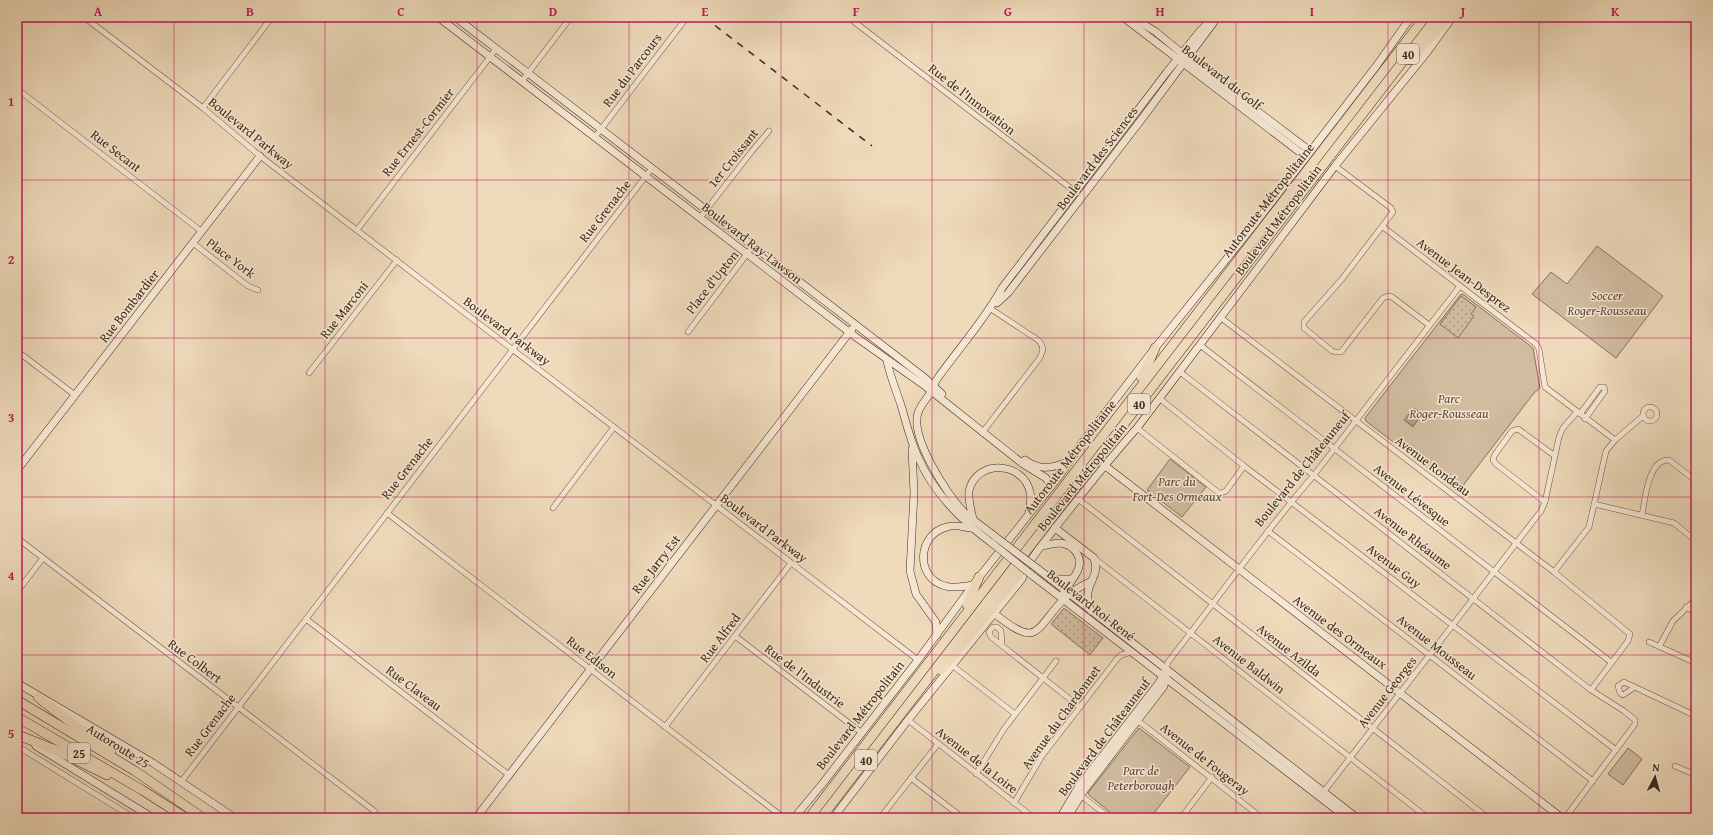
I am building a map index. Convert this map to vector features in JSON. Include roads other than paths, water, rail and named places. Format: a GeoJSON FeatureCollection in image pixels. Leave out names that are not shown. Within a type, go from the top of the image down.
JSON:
{"type":"FeatureCollection","features":[{"type":"Feature","properties":{"kind":"highway","name":"Autoroute Métropolitaine"},"geometry":{"type":"LineString","coordinates":[[809,818],[1425,17]]}},
{"type":"Feature","properties":{"kind":"highway","name":"Autoroute Métropolitaine"},"geometry":{"type":"LineString","coordinates":[[821,818],[1437,17]]}},
{"type":"Feature","properties":{"kind":"highway"},"geometry":{"type":"LineString","coordinates":[[1380,92],[1451,17]]}},
{"type":"Feature","properties":{"kind":"highway"},"geometry":{"type":"LineString","coordinates":[[1116,418],[1133,388],[1146,370],[1155,348]]}},
{"type":"Feature","properties":{"kind":"highway"},"geometry":{"type":"LineString","coordinates":[[911,701],[953,656],[1015,578],[1026,567]]}},
{"type":"Feature","properties":{"kind":"highway"},"geometry":{"type":"LineString","coordinates":[[955,627],[972,595],[976,581]]}},
{"type":"Feature","properties":{"kind":"highway"},"geometry":{"type":"LineString","coordinates":[[38,696],[54,712],[98,740],[135,771]]}},
{"type":"Feature","properties":{"kind":"highway","name":"Autoroute 25"},"geometry":{"type":"LineString","coordinates":[[17,700],[135,771],[203,818]]}},
{"type":"Feature","properties":{"kind":"highway","name":"Autoroute 25"},"geometry":{"type":"LineString","coordinates":[[17,716],[142,790],[186,818]]}},
{"type":"Feature","properties":{"kind":"highway"},"geometry":{"type":"LineString","coordinates":[[17,735],[58,751],[95,771],[142,790]]}},
{"type":"Feature","properties":{"kind":"street","name":"Boulevard Parkway"},"geometry":{"type":"LineString","coordinates":[[84,17],[203,108],[260,156],[918,660]]}},
{"type":"Feature","properties":{"kind":"street"},"geometry":{"type":"LineString","coordinates":[[203,108],[272,17]]}},
{"type":"Feature","properties":{"kind":"street","name":"Boulevard Ray-Lawson"},"geometry":{"type":"LineString","coordinates":[[438,17],[887,361],[932,389],[1023,464],[1046,478],[1051,486]]}},
{"type":"Feature","properties":{"kind":"street","name":"Boulevard Ray-Lawson"},"geometry":{"type":"LineString","coordinates":[[455,17],[924,378],[932,389]]}},
{"type":"Feature","properties":{"kind":"street"},"geometry":{"type":"LineString","coordinates":[[522,81],[571,17]]}},
{"type":"Feature","properties":{"kind":"street","name":"Rue du Parcours"},"geometry":{"type":"LineString","coordinates":[[595,137],[687,17]]}},
{"type":"Feature","properties":{"kind":"street","name":"Rue de l'Innovation"},"geometry":{"type":"LineString","coordinates":[[848,17],[1082,197]]}},
{"type":"Feature","properties":{"kind":"street","name":"Boulevard du Golf"},"geometry":{"type":"LineString","coordinates":[[1123,17],[1183,59],[1308,154]]}},
{"type":"Feature","properties":{"kind":"street","name":"Boulevard du Golf"},"geometry":{"type":"LineString","coordinates":[[1132,17],[1156,32],[1183,59]]}},
{"type":"Feature","properties":{"kind":"street","name":"Boulevard des Sciences"},"geometry":{"type":"LineString","coordinates":[[932,389],[937,379],[990,309],[1002,288],[1076,192],[1216,17]]}},
{"type":"Feature","properties":{"kind":"street","name":"Boulevard Métropolitain"},"geometry":{"type":"LineString","coordinates":[[794,818],[862,733],[976,581],[1051,486],[1155,348],[1216,273],[1377,65],[1411,17]]}},
{"type":"Feature","properties":{"kind":"street","name":"Boulevard Métropolitain"},"geometry":{"type":"LineString","coordinates":[[833,818],[908,720],[995,614],[1022,579],[1026,567],[1042,546],[1104,465],[1137,428],[1335,166],[1428,52],[1451,17]]}},
{"type":"Feature","properties":{"kind":"street","name":"Rue Ernest-Cormier"},"geometry":{"type":"LineString","coordinates":[[357,230],[496,49]]}},
{"type":"Feature","properties":{"kind":"street","name":"Boulevard des Sciences"},"geometry":{"type":"LineString","coordinates":[[990,309],[1008,292],[1082,197],[1183,59]]}},
{"type":"Feature","properties":{"kind":"street","name":"Rue Secant"},"geometry":{"type":"LineString","coordinates":[[17,89],[201,231]]}},
{"type":"Feature","properties":{"kind":"street","name":"1er Croissant"},"geometry":{"type":"LineString","coordinates":[[700,218],[752,150],[769,131]]}},
{"type":"Feature","properties":{"kind":"street","name":"Rue Bombardier"},"geometry":{"type":"LineString","coordinates":[[17,470],[260,156]]}},
{"type":"Feature","properties":{"kind":"street"},"geometry":{"type":"LineString","coordinates":[[1335,166],[1392,209],[1392,214],[1342,279],[1304,322],[1304,328],[1332,351],[1341,352],[1383,298],[1388,296],[1392,297],[1429,325]]}},
{"type":"Feature","properties":{"kind":"street","name":"Rue Grenache"},"geometry":{"type":"LineString","coordinates":[[181,782],[652,168]]}},
{"type":"Feature","properties":{"kind":"street","name":"Avenue Jean-Desprez"},"geometry":{"type":"LineString","coordinates":[[1383,227],[1536,344],[1539,349],[1545,387],[1615,440]]}},
{"type":"Feature","properties":{"kind":"street","name":"Place York"},"geometry":{"type":"LineString","coordinates":[[193,243],[248,286],[258,290]]}},
{"type":"Feature","properties":{"kind":"street","name":"Place d'Upton"},"geometry":{"type":"LineString","coordinates":[[688,332],[754,246]]}},
{"type":"Feature","properties":{"kind":"street","name":"Rue Marconi"},"geometry":{"type":"LineString","coordinates":[[309,373],[396,260]]}},
{"type":"Feature","properties":{"kind":"street"},"geometry":{"type":"LineString","coordinates":[[793,289],[799,282]]}},
{"type":"Feature","properties":{"kind":"street","name":"Boulevard de Châteauneuf"},"geometry":{"type":"LineString","coordinates":[[1060,818],[1164,678],[1168,662],[1268,531],[1357,421],[1460,286]]}},
{"type":"Feature","properties":{"kind":"street"},"geometry":{"type":"LineString","coordinates":[[984,431],[1039,359],[1043,351],[1043,346],[1038,340],[990,309]]}},
{"type":"Feature","properties":{"kind":"street","name":"Avenue Rondeau"},"geometry":{"type":"LineString","coordinates":[[1220,317],[1554,572],[1630,634],[1628,642],[1611,662]]}},
{"type":"Feature","properties":{"kind":"street","name":"Rue Jarry Est"},"geometry":{"type":"LineString","coordinates":[[476,818],[849,332],[856,325]]}},
{"type":"Feature","properties":{"kind":"street","name":"Avenue Lévesque"},"geometry":{"type":"LineString","coordinates":[[1200,345],[1611,662]]}},
{"type":"Feature","properties":{"kind":"street"},"geometry":{"type":"LineString","coordinates":[[17,351],[75,395]]}},
{"type":"Feature","properties":{"kind":"street","name":"Boulevard Roi-René"},"geometry":{"type":"LineString","coordinates":[[887,361],[912,443],[922,467],[937,490],[951,507],[972,528],[1065,595],[1164,678],[1322,795],[1357,818]]}},
{"type":"Feature","properties":{"kind":"street","name":"Avenue Rhéaume"},"geometry":{"type":"LineString","coordinates":[[1180,372],[1591,690],[1624,711],[1635,720],[1635,724],[1616,750]]}},
{"type":"Feature","properties":{"kind":"street"},"geometry":{"type":"LineString","coordinates":[[1578,413],[1600,387],[1604,387],[1605,391],[1585,418]]}},
{"type":"Feature","properties":{"kind":"street","name":"Boulevard Roi-René"},"geometry":{"type":"LineString","coordinates":[[932,389],[920,407],[916,424],[927,456],[944,485],[962,510],[998,538],[1035,572],[1050,579],[1065,595],[1091,611],[1166,669],[1322,795],[1347,818]]}},
{"type":"Feature","properties":{"kind":"street","name":"Avenue Guy"},"geometry":{"type":"LineString","coordinates":[[1159,398],[1244,466],[1616,750]]}},
{"type":"Feature","properties":{"kind":"street","name":"Avenue Georges"},"geometry":{"type":"LineString","coordinates":[[1322,795],[1452,625],[1542,511],[1560,434],[1578,413]]}},
{"type":"Feature","properties":{"kind":"street"},"geometry":{"type":"LineString","coordinates":[[1554,572],[1589,527],[1605,453],[1615,440],[1643,416]]}},
{"type":"Feature","properties":{"kind":"street"},"geometry":{"type":"LineString","coordinates":[[553,508],[614,428]]}},
{"type":"Feature","properties":{"kind":"street"},"geometry":{"type":"LineString","coordinates":[[1137,428],[1219,493],[1226,491],[1244,466]]}},
{"type":"Feature","properties":{"kind":"street"},"geometry":{"type":"LineString","coordinates":[[1545,502],[1496,464],[1493,460],[1494,456],[1512,431],[1518,429],[1555,456]]}},
{"type":"Feature","properties":{"kind":"street","name":"Boulevard Ray-Lawson"},"geometry":{"type":"LineString","coordinates":[[984,431],[1036,466],[1049,468],[1068,462]]}},
{"type":"Feature","properties":{"kind":"street"},"geometry":{"type":"LineString","coordinates":[[912,443],[914,493],[910,571],[916,594],[936,622],[937,635]]}},
{"type":"Feature","properties":{"kind":"street"},"geometry":{"type":"LineString","coordinates":[[1642,515],[1652,473],[1659,463],[1669,460],[1696,481]]}},
{"type":"Feature","properties":{"kind":"street","name":"Avenue des Ormeaux"},"geometry":{"type":"LineString","coordinates":[[1104,465],[1238,570],[1562,818]]}},
{"type":"Feature","properties":{"kind":"street"},"geometry":{"type":"LineString","coordinates":[[973,518],[969,498],[972,484],[981,473],[997,467],[1014,470],[1024,479],[1031,495],[1029,513]]}},
{"type":"Feature","properties":{"kind":"street","name":"Avenue Azilda"},"geometry":{"type":"LineString","coordinates":[[1078,499],[1488,818]]}},
{"type":"Feature","properties":{"kind":"street"},"geometry":{"type":"LineString","coordinates":[[1594,504],[1674,523],[1691,537],[1696,536]]}},
{"type":"Feature","properties":{"kind":"street","name":"Rue Edison"},"geometry":{"type":"LineString","coordinates":[[387,513],[784,818]]}},
{"type":"Feature","properties":{"kind":"street"},"geometry":{"type":"LineString","coordinates":[[972,528],[951,526],[937,531],[927,541],[923,557],[928,573],[938,583],[952,588],[976,581]]}},
{"type":"Feature","properties":{"kind":"street","name":"Avenue Baldwin"},"geometry":{"type":"LineString","coordinates":[[1056,528],[1190,634],[1428,818]]}},
{"type":"Feature","properties":{"kind":"street","name":"Avenue Mousseau"},"geometry":{"type":"LineString","coordinates":[[1268,531],[1593,781]]}},
{"type":"Feature","properties":{"kind":"street","name":"Rue Colbert"},"geometry":{"type":"LineString","coordinates":[[17,538],[373,810],[375,812],[375,818]]}},
{"type":"Feature","properties":{"kind":"street"},"geometry":{"type":"LineString","coordinates":[[995,614],[1018,631],[1024,633],[1031,632],[1041,628],[1065,595],[1080,564],[1078,554],[1074,549],[1062,543],[1042,546]]}},
{"type":"Feature","properties":{"kind":"street"},"geometry":{"type":"LineString","coordinates":[[17,592],[43,558]]}},
{"type":"Feature","properties":{"kind":"street"},"geometry":{"type":"LineString","coordinates":[[1091,611],[1088,595],[1096,572],[1094,558]]}},
{"type":"Feature","properties":{"kind":"street","name":"Rue Alfred"},"geometry":{"type":"LineString","coordinates":[[665,727],[791,563]]}},
{"type":"Feature","properties":{"kind":"street"},"geometry":{"type":"LineString","coordinates":[[1050,579],[1072,579]]}},
{"type":"Feature","properties":{"kind":"street"},"geometry":{"type":"LineString","coordinates":[[1065,595],[1092,581]]}},
{"type":"Feature","properties":{"kind":"street"},"geometry":{"type":"LineString","coordinates":[[1659,647],[1673,620],[1696,599]]}},
{"type":"Feature","properties":{"kind":"street"},"geometry":{"type":"LineString","coordinates":[[1686,607],[1696,612]]}},
{"type":"Feature","properties":{"kind":"street","name":"Rue Claveau"},"geometry":{"type":"LineString","coordinates":[[306,618],[509,775]]}},
{"type":"Feature","properties":{"kind":"street","name":"Rue de l'Industrie"},"geometry":{"type":"LineString","coordinates":[[735,636],[862,733]]}},
{"type":"Feature","properties":{"kind":"street"},"geometry":{"type":"LineString","coordinates":[[1649,642],[1696,663]]}},
{"type":"Feature","properties":{"kind":"street"},"geometry":{"type":"LineString","coordinates":[[1002,645],[1080,706]]}},
{"type":"Feature","properties":{"kind":"street","name":"Avenue du Chardonnet"},"geometry":{"type":"LineString","coordinates":[[1014,803],[1042,756],[1080,706],[1119,657],[1132,652]]}},
{"type":"Feature","properties":{"kind":"street"},"geometry":{"type":"LineString","coordinates":[[976,774],[1015,714],[1056,662]]}},
{"type":"Feature","properties":{"kind":"street"},"geometry":{"type":"LineString","coordinates":[[1591,690],[1611,662]]}},
{"type":"Feature","properties":{"kind":"street"},"geometry":{"type":"LineString","coordinates":[[953,666],[1015,714]]}},
{"type":"Feature","properties":{"kind":"street"},"geometry":{"type":"LineString","coordinates":[[17,683],[94,728],[181,782],[235,818]]}},
{"type":"Feature","properties":{"kind":"street"},"geometry":{"type":"LineString","coordinates":[[1635,687],[1696,716]]}},
{"type":"Feature","properties":{"kind":"street","name":"Avenue de Fougeray"},"geometry":{"type":"LineString","coordinates":[[1135,718],[1212,777],[1262,818]]}},
{"type":"Feature","properties":{"kind":"street","name":"Avenue de la Loire"},"geometry":{"type":"LineString","coordinates":[[908,720],[1034,818]]}},
{"type":"Feature","properties":{"kind":"street"},"geometry":{"type":"LineString","coordinates":[[17,735],[153,818]]}},
{"type":"Feature","properties":{"kind":"street"},"geometry":{"type":"LineString","coordinates":[[880,818],[938,744]]}},
{"type":"Feature","properties":{"kind":"street"},"geometry":{"type":"LineString","coordinates":[[17,746],[134,818]]}},
{"type":"Feature","properties":{"kind":"street"},"geometry":{"type":"LineString","coordinates":[[1565,818],[1616,750]]}},
{"type":"Feature","properties":{"kind":"street"},"geometry":{"type":"LineString","coordinates":[[1675,766],[1696,775]]}},
{"type":"Feature","properties":{"kind":"street"},"geometry":{"type":"LineString","coordinates":[[1184,817],[1212,777]]}},
{"type":"Feature","properties":{"kind":"street"},"geometry":{"type":"LineString","coordinates":[[911,778],[964,818]]}},
{"type":"Feature","properties":{"kind":"street"},"geometry":{"type":"LineString","coordinates":[[1078,793],[1110,818]]}},
{"type":"Feature","properties":{"kind":"street","name":"Boulevard de Châteauneuf"},"geometry":{"type":"LineString","coordinates":[[1067,818],[1078,793]]}},
{"type":"Feature","properties":{"kind":"water"},"geometry":{"type":"Polygon","coordinates":[[[1414,408],[1422,414],[1413,427],[1404,420],[1414,408]]]}},
{"type":"Feature","properties":{"kind":"railway"},"geometry":{"type":"LineString","coordinates":[[704,17],[872,146]]}},
{"type":"Feature","properties":{"kind":"park label","name":"Soccer Roger-Rousseau"},"geometry":{"type":"Point","coordinates":[1607,302]}},
{"type":"Feature","properties":{"kind":"park label","name":"Parc Roger-Rousseau"},"geometry":{"type":"Point","coordinates":[1449,406]}},
{"type":"Feature","properties":{"kind":"park label","name":"Parc du Fort-Des Ormeaux"},"geometry":{"type":"Point","coordinates":[1177,488]}},
{"type":"Feature","properties":{"kind":"park label","name":"Parc de Peterborough"},"geometry":{"type":"Point","coordinates":[1141,778]}}]}
